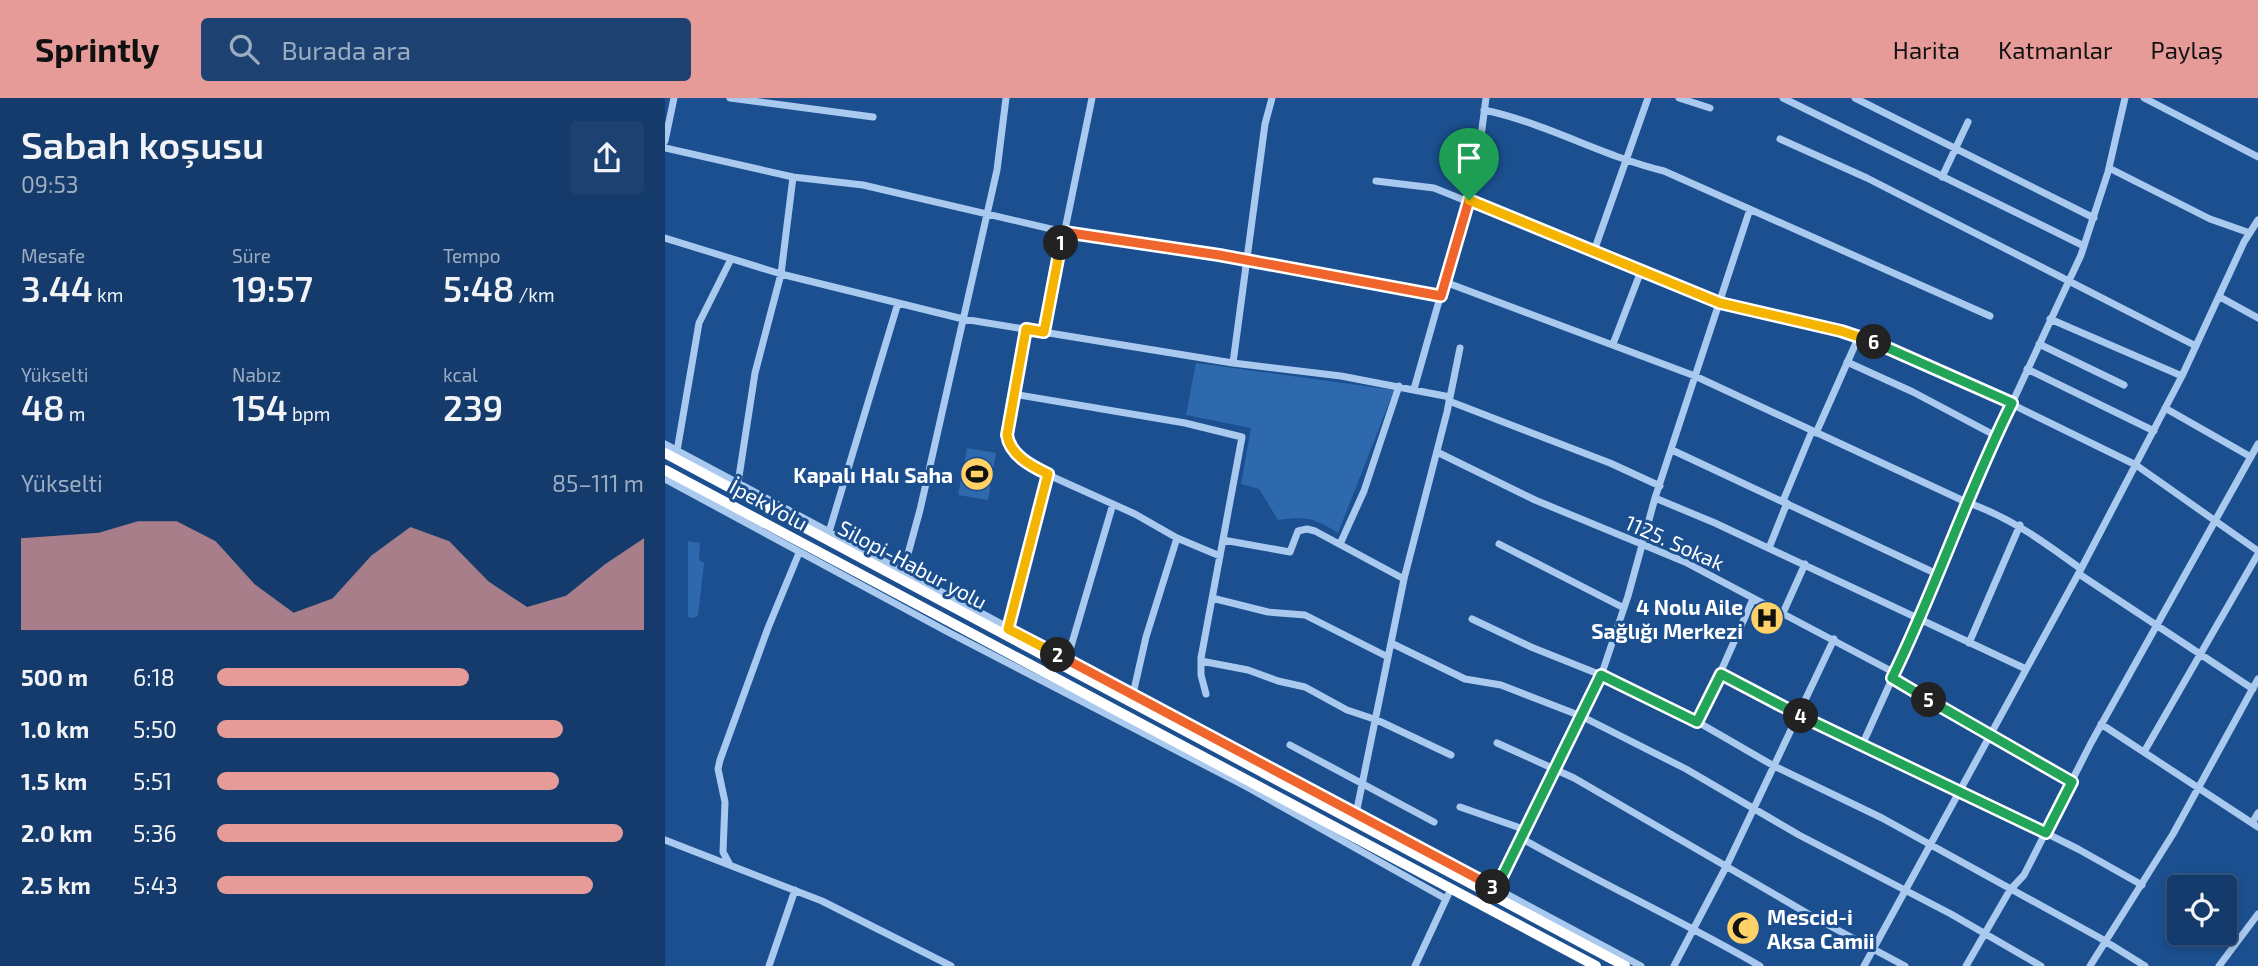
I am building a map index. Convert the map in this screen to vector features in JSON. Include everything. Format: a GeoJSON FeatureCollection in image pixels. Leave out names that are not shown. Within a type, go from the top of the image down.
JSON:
{"type":"FeatureCollection","features":[{"type":"Feature","properties":{"kind":"highway","name":"Silopi-Habur yolu"},"geometry":{"type":"LineString","coordinates":[[671,452],[1625,966]]}},
{"type":"Feature","properties":{"kind":"highway","name":"İpek Yolu"},"geometry":{"type":"LineString","coordinates":[[665,470],[1449,894],[1596,966]]}},
{"type":"Feature","properties":{"kind":"highway"},"geometry":{"type":"LineString","coordinates":[[1568,950],[1573,939]]}},
{"type":"Feature","properties":{"kind":"street"},"geometry":{"type":"LineString","coordinates":[[665,141],[674,98]]}},
{"type":"Feature","properties":{"kind":"street"},"geometry":{"type":"LineString","coordinates":[[730,98],[873,117]]}},
{"type":"Feature","properties":{"kind":"street"},"geometry":{"type":"LineString","coordinates":[[903,572],[920,510],[997,170],[1006,98]]}},
{"type":"Feature","properties":{"kind":"street"},"geometry":{"type":"LineString","coordinates":[[1044,332],[1092,98]]}},
{"type":"Feature","properties":{"kind":"street"},"geometry":{"type":"LineString","coordinates":[[1233,363],[1265,124],[1272,98]]}},
{"type":"Feature","properties":{"kind":"street"},"geometry":{"type":"LineString","coordinates":[[1414,389],[1469,200],[1477,167],[1486,98]]}},
{"type":"Feature","properties":{"kind":"street"},"geometry":{"type":"LineString","coordinates":[[1594,251],[1648,98]]}},
{"type":"Feature","properties":{"kind":"street"},"geometry":{"type":"LineString","coordinates":[[1679,98],[1710,108]]}},
{"type":"Feature","properties":{"kind":"street"},"geometry":{"type":"LineString","coordinates":[[1783,98],[1804,102],[1942,177],[2084,246]]}},
{"type":"Feature","properties":{"kind":"street"},"geometry":{"type":"LineString","coordinates":[[1855,98],[2094,218]]}},
{"type":"Feature","properties":{"kind":"street"},"geometry":{"type":"LineString","coordinates":[[1863,743],[1919,620],[1966,502],[2084,246],[2109,168],[2125,98]]}},
{"type":"Feature","properties":{"kind":"street"},"geometry":{"type":"LineString","coordinates":[[2144,98],[2258,157]]}},
{"type":"Feature","properties":{"kind":"street"},"geometry":{"type":"LineString","coordinates":[[1484,110],[1511,116],[1626,162],[1664,171],[1990,316]]}},
{"type":"Feature","properties":{"kind":"street"},"geometry":{"type":"LineString","coordinates":[[1942,177],[1968,122]]}},
{"type":"Feature","properties":{"kind":"street"},"geometry":{"type":"LineString","coordinates":[[1780,139],[1867,178],[2068,283],[2196,346]]}},
{"type":"Feature","properties":{"kind":"street"},"geometry":{"type":"LineString","coordinates":[[665,148],[793,177],[863,186],[1064,232],[1441,296]]}},
{"type":"Feature","properties":{"kind":"street"},"geometry":{"type":"LineString","coordinates":[[2109,168],[2210,219],[2250,233]]}},
{"type":"Feature","properties":{"kind":"street"},"geometry":{"type":"LineString","coordinates":[[738,483],[755,373],[781,274],[793,177]]}},
{"type":"Feature","properties":{"kind":"street"},"geometry":{"type":"LineString","coordinates":[[1376,181],[1434,188],[1720,303],[1859,336],[1950,374],[2136,465],[2258,552],[2144,752]]}},
{"type":"Feature","properties":{"kind":"street"},"geometry":{"type":"LineString","coordinates":[[1496,889],[1601,675],[1624,608],[1655,498],[1750,209]]}},
{"type":"Feature","properties":{"kind":"street"},"geometry":{"type":"LineString","coordinates":[[1864,966],[1904,890],[1932,845],[1959,790],[2154,431],[2258,220]]}},
{"type":"Feature","properties":{"kind":"street"},"geometry":{"type":"LineString","coordinates":[[665,238],[781,274],[963,320],[1414,389],[1450,399],[1610,463],[1660,486]]}},
{"type":"Feature","properties":{"kind":"street"},"geometry":{"type":"LineString","coordinates":[[671,452],[698,323],[731,260]]}},
{"type":"Feature","properties":{"kind":"street"},"geometry":{"type":"LineString","coordinates":[[1613,344],[1641,271]]}},
{"type":"Feature","properties":{"kind":"street"},"geometry":{"type":"LineString","coordinates":[[1445,282],[1695,376],[1966,502],[1995,512],[2020,525],[2155,627],[2253,689]]}},
{"type":"Feature","properties":{"kind":"street"},"geometry":{"type":"LineString","coordinates":[[2220,297],[2258,318]]}},
{"type":"Feature","properties":{"kind":"street"},"geometry":{"type":"LineString","coordinates":[[829,532],[898,303]]}},
{"type":"Feature","properties":{"kind":"street"},"geometry":{"type":"LineString","coordinates":[[2050,319],[2182,376]]}},
{"type":"Feature","properties":{"kind":"street"},"geometry":{"type":"LineString","coordinates":[[1026,329],[1007,425],[1008,443],[1023,460],[1048,474],[1177,538],[1220,556]]}},
{"type":"Feature","properties":{"kind":"street"},"geometry":{"type":"LineString","coordinates":[[1769,548],[1814,432],[1859,336]]}},
{"type":"Feature","properties":{"kind":"street"},"geometry":{"type":"LineString","coordinates":[[2039,344],[2124,386]]}},
{"type":"Feature","properties":{"kind":"street"},"geometry":{"type":"LineString","coordinates":[[1356,814],[1404,579],[1450,399],[1460,348]]}},
{"type":"Feature","properties":{"kind":"street"},"geometry":{"type":"LineString","coordinates":[[1847,362],[1913,392],[1996,436]]}},
{"type":"Feature","properties":{"kind":"street"},"geometry":{"type":"LineString","coordinates":[[2027,369],[2154,431]]}},
{"type":"Feature","properties":{"kind":"street"},"geometry":{"type":"LineString","coordinates":[[1340,544],[1369,478],[1399,386]]}},
{"type":"Feature","properties":{"kind":"street"},"geometry":{"type":"LineString","coordinates":[[1013,394],[1240,435],[1243,439],[1201,661],[1206,694]]}},
{"type":"Feature","properties":{"kind":"street"},"geometry":{"type":"LineString","coordinates":[[2165,408],[2251,457]]}},
{"type":"Feature","properties":{"kind":"street"},"geometry":{"type":"LineString","coordinates":[[665,444],[671,452],[738,483],[1641,966]]}},
{"type":"Feature","properties":{"kind":"street"},"geometry":{"type":"LineString","coordinates":[[1966,966],[2010,890],[2024,875],[2101,724],[2258,444]]}},
{"type":"Feature","properties":{"kind":"street"},"geometry":{"type":"LineString","coordinates":[[1672,450],[1937,574]]}},
{"type":"Feature","properties":{"kind":"street","name":"1125. Sokak"},"geometry":{"type":"LineString","coordinates":[[1437,452],[1535,500],[1685,562],[1783,612],[1834,639],[1989,735],[2072,782]]}},
{"type":"Feature","properties":{"kind":"street"},"geometry":{"type":"LineString","coordinates":[[1008,629],[1048,474]]}},
{"type":"Feature","properties":{"kind":"street"},"geometry":{"type":"LineString","coordinates":[[665,479],[1449,894],[1415,966]]}},
{"type":"Feature","properties":{"kind":"street"},"geometry":{"type":"LineString","coordinates":[[1655,498],[1805,564],[2026,669]]}},
{"type":"Feature","properties":{"kind":"street"},"geometry":{"type":"LineString","coordinates":[[1067,660],[1113,504]]}},
{"type":"Feature","properties":{"kind":"street"},"geometry":{"type":"LineString","coordinates":[[1969,643],[2020,525]]}},
{"type":"Feature","properties":{"kind":"street"},"geometry":{"type":"LineString","coordinates":[[1223,540],[1290,552],[1298,531],[1307,529],[1404,579]]}},
{"type":"Feature","properties":{"kind":"street"},"geometry":{"type":"LineString","coordinates":[[1133,694],[1146,637],[1177,538]]}},
{"type":"Feature","properties":{"kind":"street"},"geometry":{"type":"LineString","coordinates":[[1499,544],[1624,608]]}},
{"type":"Feature","properties":{"kind":"street"},"geometry":{"type":"LineString","coordinates":[[730,865],[723,852],[725,802],[718,769],[768,628],[799,552]]}},
{"type":"Feature","properties":{"kind":"street"},"geometry":{"type":"LineString","coordinates":[[1783,612],[1805,564]]}},
{"type":"Feature","properties":{"kind":"street"},"geometry":{"type":"LineString","coordinates":[[1212,598],[1268,612],[1305,615],[1388,657]]}},
{"type":"Feature","properties":{"kind":"street"},"geometry":{"type":"LineString","coordinates":[[1697,722],[1721,674],[1753,598]]}},
{"type":"Feature","properties":{"kind":"street"},"geometry":{"type":"LineString","coordinates":[[1472,619],[1531,647],[1601,675],[1697,722],[1775,766],[1932,845],[2145,966]]}},
{"type":"Feature","properties":{"kind":"street"},"geometry":{"type":"LineString","coordinates":[[1674,966],[1727,865],[1834,639]]}},
{"type":"Feature","properties":{"kind":"street"},"geometry":{"type":"LineString","coordinates":[[1391,643],[1465,679],[1501,685],[1581,716],[1753,807],[1799,835],[2041,966]]}},
{"type":"Feature","properties":{"kind":"street"},"geometry":{"type":"LineString","coordinates":[[1201,661],[1248,670],[1277,681],[1305,687],[1347,710],[1377,720],[1451,755]]}},
{"type":"Feature","properties":{"kind":"street"},"geometry":{"type":"LineString","coordinates":[[1721,674],[1799,715],[1863,743],[2046,833],[2142,885]]}},
{"type":"Feature","properties":{"kind":"street"},"geometry":{"type":"LineString","coordinates":[[2090,966],[2142,885],[2258,679]]}},
{"type":"Feature","properties":{"kind":"street"},"geometry":{"type":"LineString","coordinates":[[2101,724],[2255,825],[2258,813]]}},
{"type":"Feature","properties":{"kind":"street"},"geometry":{"type":"LineString","coordinates":[[1497,743],[1556,769],[1817,919],[1905,966]]}},
{"type":"Feature","properties":{"kind":"street"},"geometry":{"type":"LineString","coordinates":[[1290,746],[1434,822]]}},
{"type":"Feature","properties":{"kind":"street"},"geometry":{"type":"LineString","coordinates":[[1460,807],[1526,830]]}},
{"type":"Feature","properties":{"kind":"street"},"geometry":{"type":"LineString","coordinates":[[1521,838],[1760,966]]}},
{"type":"Feature","properties":{"kind":"street"},"geometry":{"type":"LineString","coordinates":[[665,840],[822,901],[951,966]]}},
{"type":"Feature","properties":{"kind":"street"},"geometry":{"type":"LineString","coordinates":[[769,966],[795,890]]}},
{"type":"Feature","properties":{"kind":"street"},"geometry":{"type":"LineString","coordinates":[[2219,966],[2258,914]]}},
{"type":"Feature","properties":{"kind":"shaded area"},"geometry":{"type":"Polygon","coordinates":[[[1196,363],[1394,390],[1338,533],[1309,519],[1278,520],[1259,489],[1241,484],[1251,428],[1186,415],[1196,363]]]}},
{"type":"Feature","properties":{"kind":"shaded area","name":"Kapalı Halı Saha"},"geometry":{"type":"Polygon","coordinates":[[[967,448],[996,453],[988,500],[958,495],[967,448]]]}},
{"type":"Feature","properties":{"kind":"shaded area"},"geometry":{"type":"Polygon","coordinates":[[[688,541],[700,543],[699,560],[704,563],[698,616],[693,618],[688,617],[688,541]]]}},
{"type":"Feature","properties":{"kind":"building","name":"Mescid-i Aksa Camii"},"geometry":{"type":"Polygon","coordinates":[[[1750,918],[1753,935],[1737,937],[1734,920],[1750,918]]]}},
{"type":"Feature","properties":{"kind":"place","name":"Kapalı Halı Saha"},"geometry":{"type":"Point","coordinates":[977,474]}},
{"type":"Feature","properties":{"kind":"place","name":"4 Nolu Aile Sağlığı Merkezi"},"geometry":{"type":"Point","coordinates":[1767,618]}},
{"type":"Feature","properties":{"kind":"place","name":"Mescid-i Aksa Camii"},"geometry":{"type":"Point","coordinates":[1743,928]}},
{"type":"Feature","properties":{"kind":"route"},"geometry":{"type":"LineString","coordinates":[[1469,200],[1720,303],[1841,331],[1889,347],[2012,403],[1992,443],[1925,606],[1892,678],[2072,782],[2046,833],[1863,743],[1799,715],[1722,677],[1721,674],[1697,722],[1601,675],[1496,889],[1008,629],[1048,474],[1033,468],[1013,450],[1008,443],[1007,425],[1026,329],[1044,332],[1064,232],[1219,255],[1441,296],[1469,200]]}}]}
